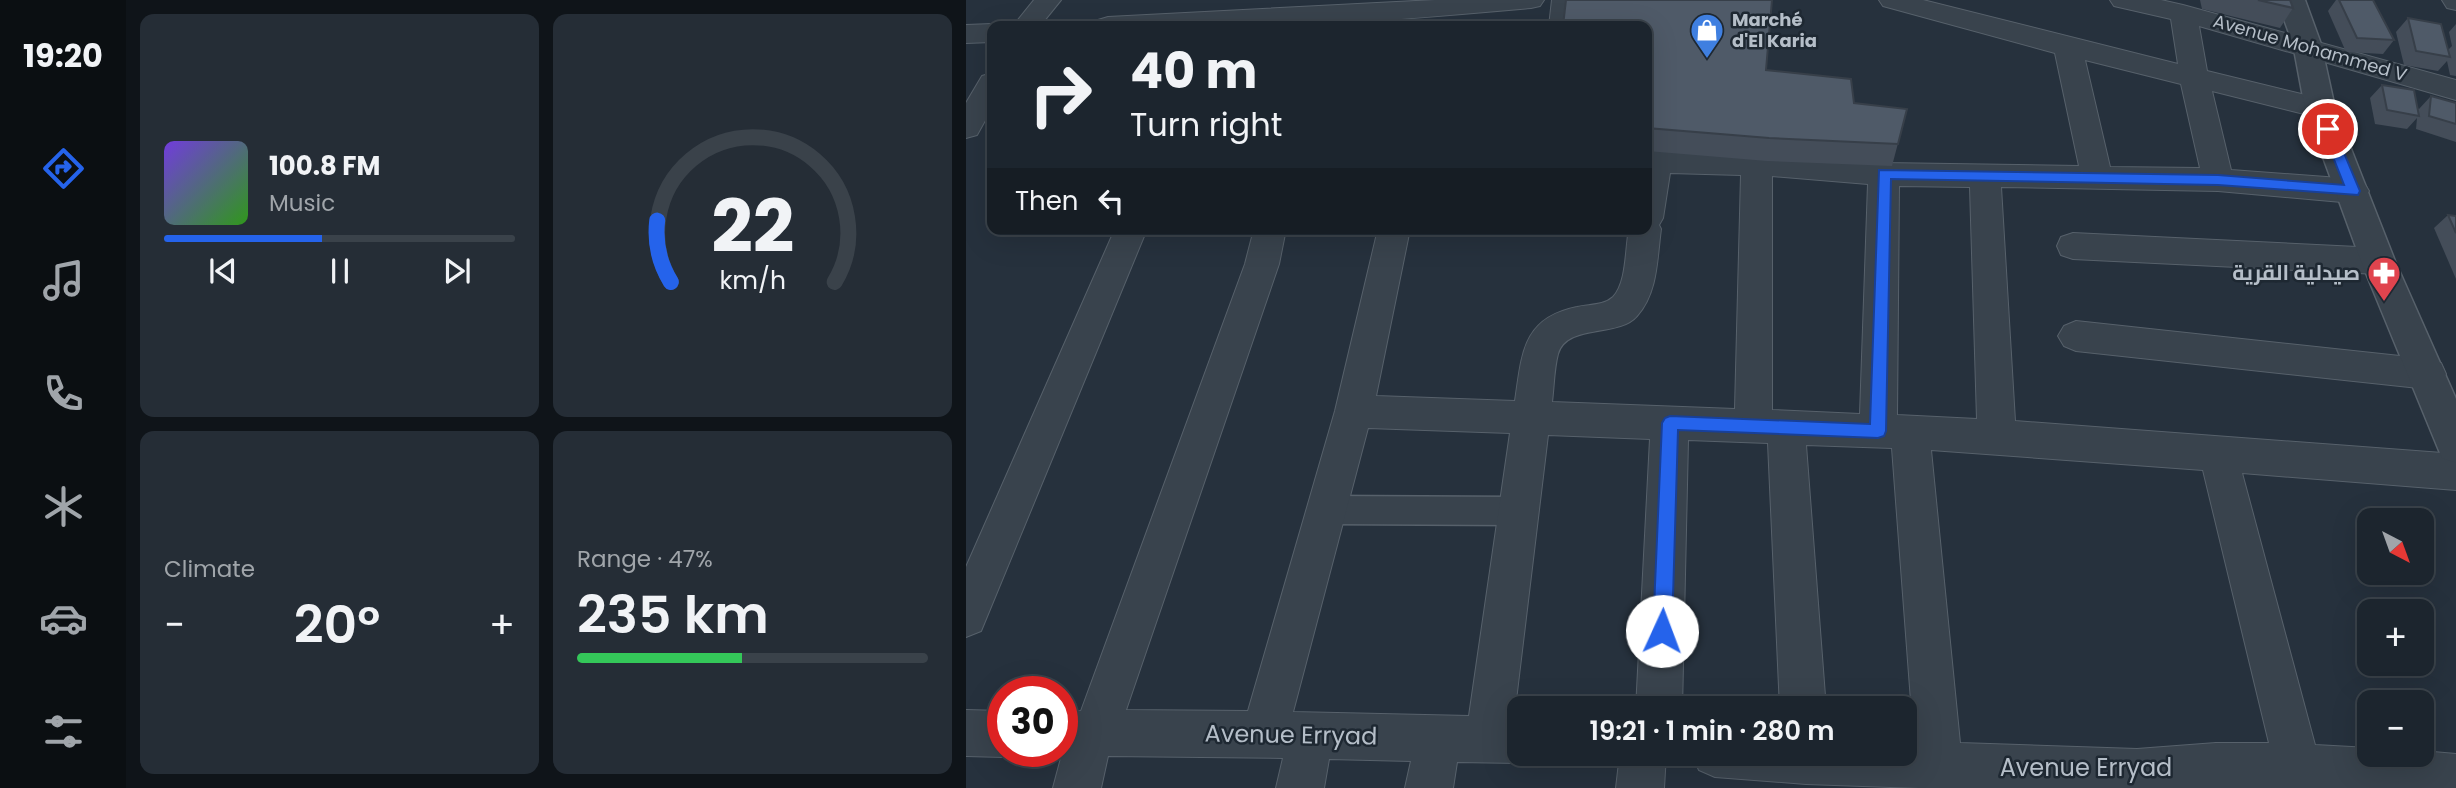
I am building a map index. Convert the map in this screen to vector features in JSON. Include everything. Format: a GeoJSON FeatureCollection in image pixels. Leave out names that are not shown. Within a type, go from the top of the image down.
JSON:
{"type":"FeatureCollection","features":[{"type":"Feature","properties":{"kind":"street"},"geometry":{"type":"LineString","coordinates":[[1004,21],[1019,0]]}},
{"type":"Feature","properties":{"kind":"street"},"geometry":{"type":"LineString","coordinates":[[1030,21],[1048,0]]}},
{"type":"Feature","properties":{"kind":"street"},"geometry":{"type":"LineString","coordinates":[[1122,21],[1135,0]]}},
{"type":"Feature","properties":{"kind":"street"},"geometry":{"type":"LineString","coordinates":[[1175,21],[1304,8],[1335,20],[1403,12],[1500,14],[1531,0]]}},
{"type":"Feature","properties":{"kind":"street"},"geometry":{"type":"LineString","coordinates":[[1563,21],[1565,0]]}},
{"type":"Feature","properties":{"kind":"street"},"geometry":{"type":"LineString","coordinates":[[1892,0],[2068,47],[2320,108]]}},
{"type":"Feature","properties":{"kind":"street","name":"Avenue Mohammed V"},"geometry":{"type":"LineString","coordinates":[[2123,0],[2307,44],[2456,90]]}},
{"type":"Feature","properties":{"kind":"street"},"geometry":{"type":"LineString","coordinates":[[2291,0],[2307,44],[2320,108],[2378,261],[2456,445]]}},
{"type":"Feature","properties":{"kind":"street"},"geometry":{"type":"LineString","coordinates":[[2183,13],[2194,78],[2218,180]]}},
{"type":"Feature","properties":{"kind":"street"},"geometry":{"type":"LineString","coordinates":[[966,34],[987,33]]}},
{"type":"Feature","properties":{"kind":"street"},"geometry":{"type":"LineString","coordinates":[[2068,47],[2097,178]]}},
{"type":"Feature","properties":{"kind":"street"},"geometry":{"type":"LineString","coordinates":[[966,128],[987,92]]}},
{"type":"Feature","properties":{"kind":"street"},"geometry":{"type":"LineString","coordinates":[[1652,161],[1757,164],[1884,174],[2218,180],[2353,191]]}},
{"type":"Feature","properties":{"kind":"street"},"geometry":{"type":"LineString","coordinates":[[1757,164],[1769,427],[1801,696]]}},
{"type":"Feature","properties":{"kind":"street"},"geometry":{"type":"LineString","coordinates":[[1884,174],[1894,432],[1969,774]]}},
{"type":"Feature","properties":{"kind":"street"},"geometry":{"type":"LineString","coordinates":[[1985,176],[1997,437]]}},
{"type":"Feature","properties":{"kind":"street"},"geometry":{"type":"LineString","coordinates":[[966,616],[1129,235]]}},
{"type":"Feature","properties":{"kind":"street"},"geometry":{"type":"LineString","coordinates":[[1077,788],[1083,735],[1262,264],[1269,235]]}},
{"type":"Feature","properties":{"kind":"street"},"geometry":{"type":"LineString","coordinates":[[1264,734],[1354,411],[1393,235]]}},
{"type":"Feature","properties":{"kind":"street"},"geometry":{"type":"LineString","coordinates":[[1504,739],[1517,511],[1539,361],[1546,339],[1567,322],[1608,317],[1624,306],[1632,296],[1635,286],[1644,235]]}},
{"type":"Feature","properties":{"kind":"street"},"geometry":{"type":"LineString","coordinates":[[2073,246],[2378,261]]}},
{"type":"Feature","properties":{"kind":"street"},"geometry":{"type":"LineString","coordinates":[[2076,336],[2428,374]]}},
{"type":"Feature","properties":{"kind":"street"},"geometry":{"type":"LineString","coordinates":[[1354,411],[1997,437],[2456,472]]}},
{"type":"Feature","properties":{"kind":"street"},"geometry":{"type":"LineString","coordinates":[[1660,696],[1670,423]]}},
{"type":"Feature","properties":{"kind":"street"},"geometry":{"type":"LineString","coordinates":[[2218,454],[2300,778]]}},
{"type":"Feature","properties":{"kind":"street"},"geometry":{"type":"LineString","coordinates":[[1326,510],[1517,511]]}},
{"type":"Feature","properties":{"kind":"street","name":"Avenue Erryad"},"geometry":{"type":"LineString","coordinates":[[1083,735],[1143,732],[1504,739]]}},
{"type":"Feature","properties":{"kind":"street"},"geometry":{"type":"LineString","coordinates":[[966,733],[987,734]]}},
{"type":"Feature","properties":{"kind":"street"},"geometry":{"type":"LineString","coordinates":[[1300,788],[1311,735]]}},
{"type":"Feature","properties":{"kind":"street"},"geometry":{"type":"LineString","coordinates":[[1429,788],[1438,738]]}},
{"type":"Feature","properties":{"kind":"street"},"geometry":{"type":"LineString","coordinates":[[1640,788],[1642,766]]}},
{"type":"Feature","properties":{"kind":"street","name":"Avenue Erryad"},"geometry":{"type":"LineString","coordinates":[[1806,768],[2139,780],[2170,768],[2300,778],[2456,777]]}},
{"type":"Feature","properties":{"kind":"building","name":"Marché d'El Karia"},"geometry":{"type":"Polygon","coordinates":[[[1566,0],[1772,0],[1766,70],[1851,79],[1854,103],[1907,109],[1898,144],[1769,138],[1652,128],[1652,21],[1564,21],[1566,0]]]}},
{"type":"Feature","properties":{"kind":"building"},"geometry":{"type":"Polygon","coordinates":[[[2258,0],[2290,0],[2293,8],[2258,0]]]}},
{"type":"Feature","properties":{"kind":"building"},"geometry":{"type":"Polygon","coordinates":[[[2339,0],[2373,0],[2394,40],[2357,38],[2339,0]]]}},
{"type":"Feature","properties":{"kind":"building"},"geometry":{"type":"Polygon","coordinates":[[[2408,18],[2441,24],[2450,57],[2416,51],[2408,18]]]}},
{"type":"Feature","properties":{"kind":"building"},"geometry":{"type":"Polygon","coordinates":[[[2382,85],[2414,90],[2419,116],[2387,110],[2382,85]]]}},
{"type":"Feature","properties":{"kind":"building"},"geometry":{"type":"Polygon","coordinates":[[[2431,96],[2456,103],[2456,124],[2429,116],[2431,96]]]}},
{"type":"Feature","properties":{"kind":"building"},"geometry":{"type":"Polygon","coordinates":[[[2448,215],[2456,216],[2456,233],[2448,215]]]}},
{"type":"Feature","properties":{"kind":"place","name":"Marché d'El Karia"},"geometry":{"type":"Point","coordinates":[1707,60]}},
{"type":"Feature","properties":{"kind":"place","name":"صيدلية القرية"},"geometry":{"type":"Point","coordinates":[2384,303]}},
{"type":"Feature","properties":{"kind":"route"},"geometry":{"type":"LineString","coordinates":[[1662,631],[1670,423],[1878,431],[1884,174],[2218,180],[2353,191],[2328,129]]}}]}
